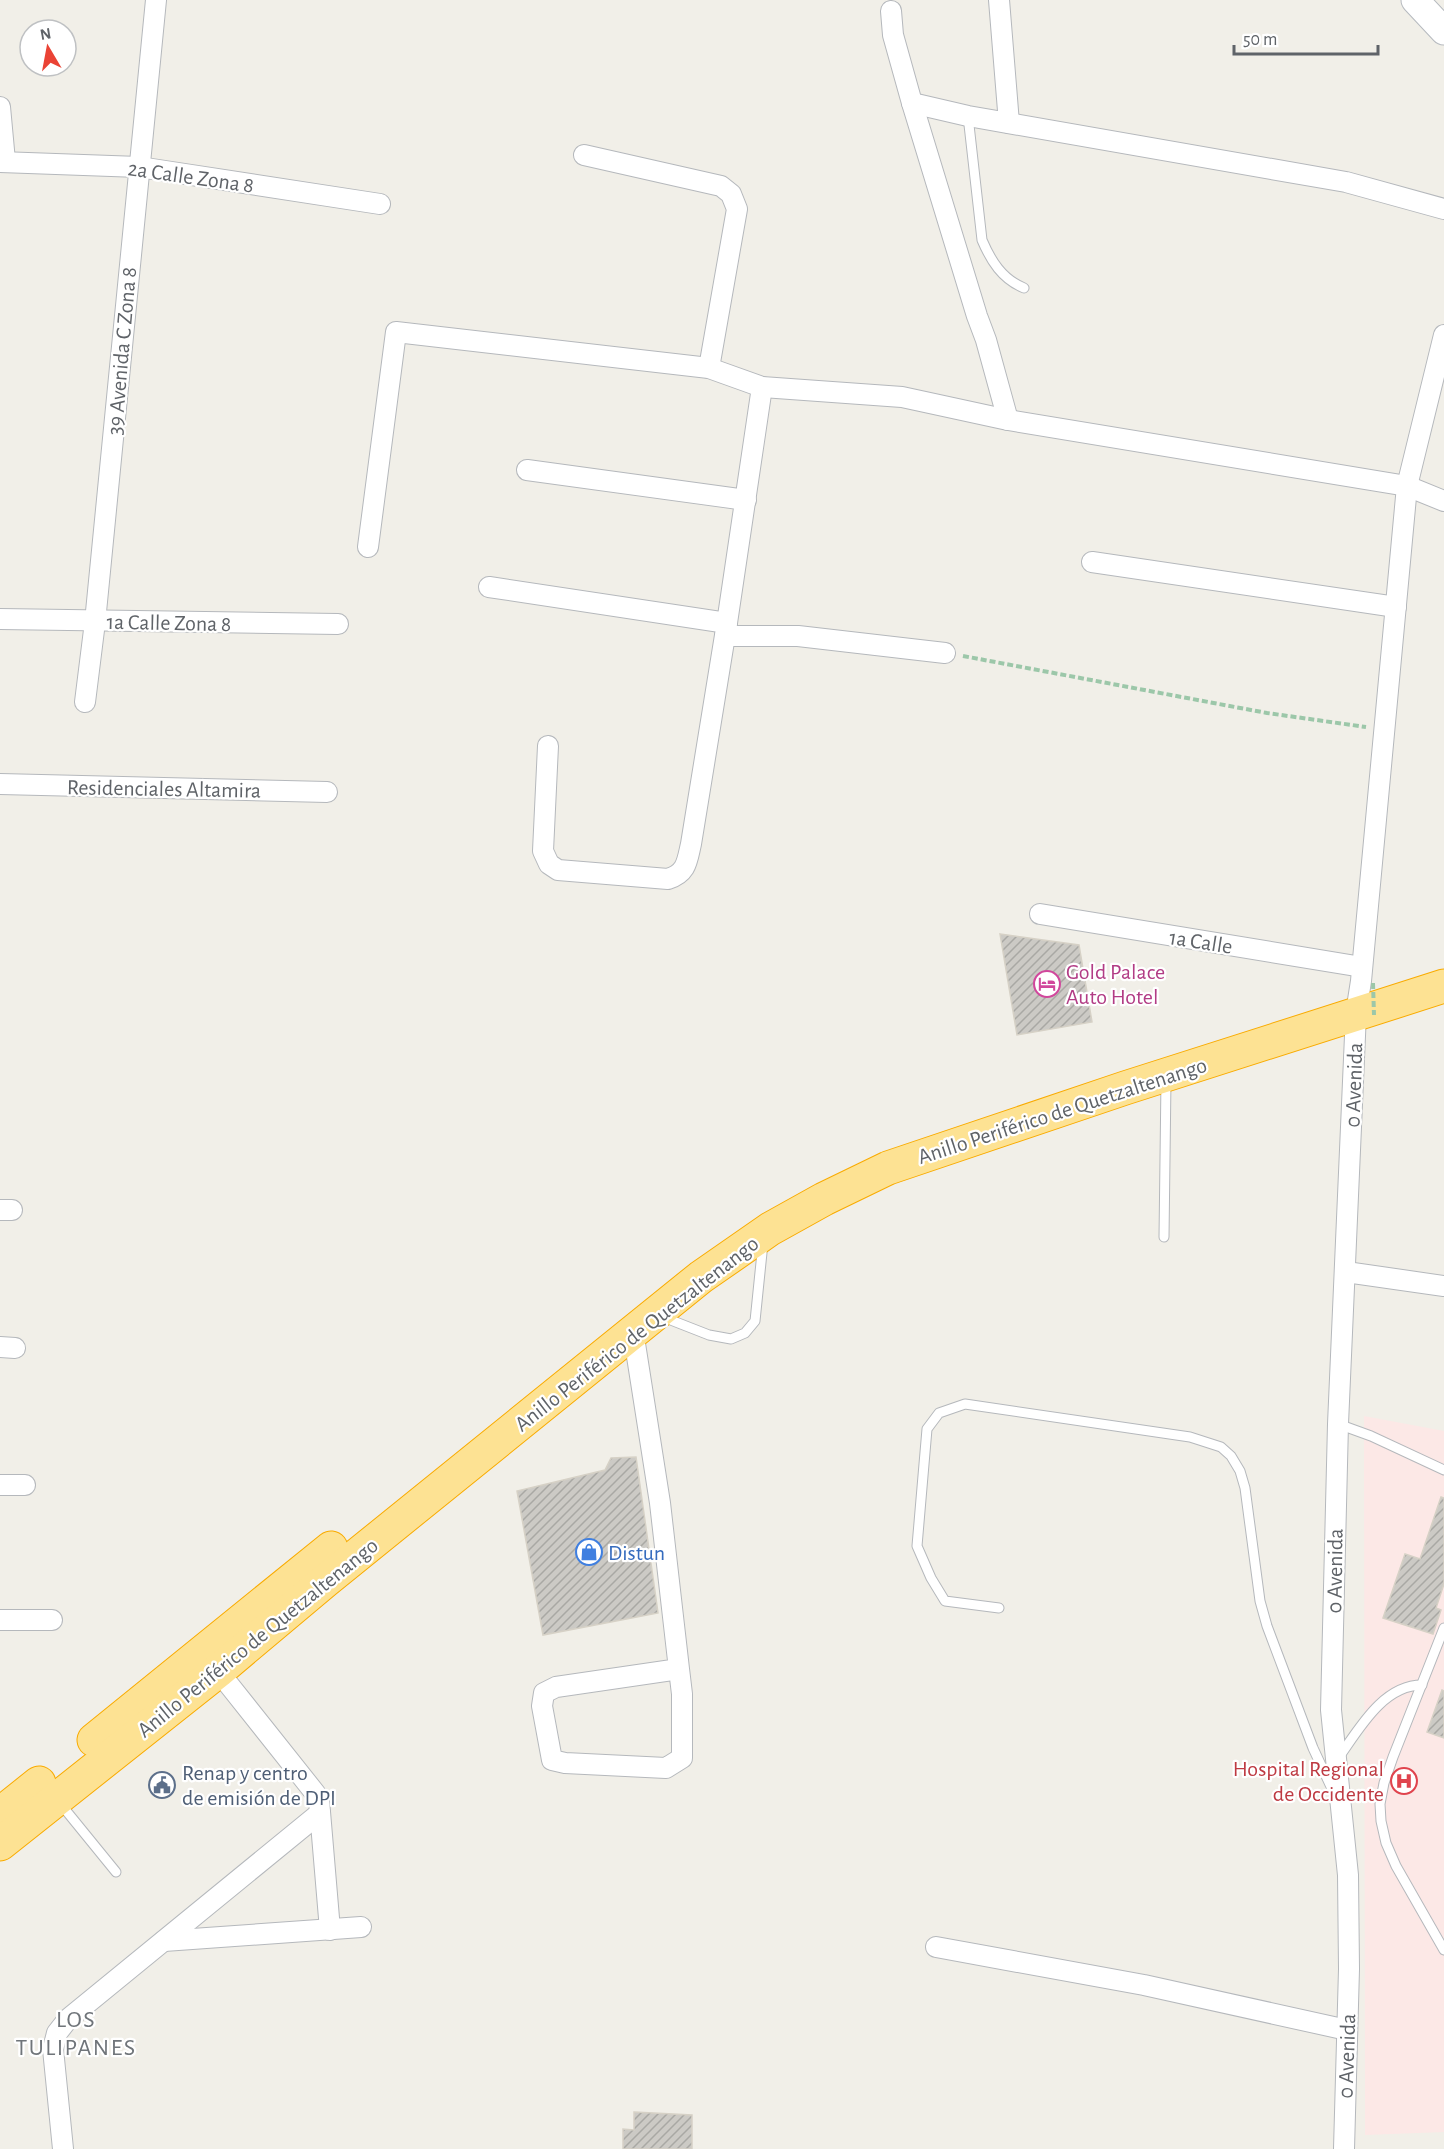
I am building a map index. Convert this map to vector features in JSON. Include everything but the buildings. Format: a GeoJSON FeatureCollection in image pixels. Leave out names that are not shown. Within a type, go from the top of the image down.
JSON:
{"type":"FeatureCollection","features":[{"type":"Feature","properties":{"kind":"highway","name":"Anillo Periférico de Quetzaltenango"},"geometry":{"type":"LineString","coordinates":[[0,1814],[692,1257],[765,1207],[830,1170],[918,1135],[1364,994],[1444,966]]}},
{"type":"Feature","properties":{"kind":"highway","name":"Anillo Periférico de Quetzaltenango"},"geometry":{"type":"LineString","coordinates":[[0,1844],[218,1671],[334,1574],[701,1277],[764,1233],[824,1198],[888,1168],[1166,1075],[1364,994],[1444,986]]}},
{"type":"Feature","properties":{"kind":"street","name":"39 Avenida C Zona 8"},"geometry":{"type":"LineString","coordinates":[[85,702],[95,622],[156,0]]}},
{"type":"Feature","properties":{"kind":"street"},"geometry":{"type":"LineString","coordinates":[[999,0],[1009,123]]}},
{"type":"Feature","properties":{"kind":"street"},"geometry":{"type":"LineString","coordinates":[[1415,0],[1444,31]]}},
{"type":"Feature","properties":{"kind":"street"},"geometry":{"type":"LineString","coordinates":[[891,11],[893,35],[912,104],[986,340],[1008,420]]}},
{"type":"Feature","properties":{"kind":"street"},"geometry":{"type":"LineString","coordinates":[[912,104],[968,116],[1346,182],[1444,209]]}},
{"type":"Feature","properties":{"kind":"street"},"geometry":{"type":"LineString","coordinates":[[0,107],[2,161]]}},
{"type":"Feature","properties":{"kind":"street"},"geometry":{"type":"LineString","coordinates":[[584,154],[721,186],[731,194],[737,209],[709,368]]}},
{"type":"Feature","properties":{"kind":"street","name":"2a Calle Zona 8"},"geometry":{"type":"LineString","coordinates":[[2,161],[139,167],[380,204]]}},
{"type":"Feature","properties":{"kind":"street"},"geometry":{"type":"LineString","coordinates":[[368,547],[396,332],[709,368],[762,387],[902,397],[1008,420],[1407,486],[1444,501]]}},
{"type":"Feature","properties":{"kind":"street","name":"0 Avenida"},"geometry":{"type":"LineString","coordinates":[[1344,2149],[1349,1969],[1348,1875],[1331,1710],[1338,1424],[1346,1272],[1364,994],[1407,486],[1438,388],[1444,335]]}},
{"type":"Feature","properties":{"kind":"street"},"geometry":{"type":"LineString","coordinates":[[548,746],[543,851],[549,864],[558,870],[668,879],[678,876],[686,865],[691,844],[762,387]]}},
{"type":"Feature","properties":{"kind":"street"},"geometry":{"type":"LineString","coordinates":[[527,470],[746,501]]}},
{"type":"Feature","properties":{"kind":"street"},"geometry":{"type":"LineString","coordinates":[[1092,562],[1396,607]]}},
{"type":"Feature","properties":{"kind":"street"},"geometry":{"type":"LineString","coordinates":[[489,587],[726,629],[945,653]]}},
{"type":"Feature","properties":{"kind":"street","name":"1a Calle Zona 8"},"geometry":{"type":"LineString","coordinates":[[0,619],[338,624]]}},
{"type":"Feature","properties":{"kind":"street","name":"Residenciales Altamira"},"geometry":{"type":"LineString","coordinates":[[0,784],[327,792]]}},
{"type":"Feature","properties":{"kind":"street","name":"1a Calle"},"geometry":{"type":"LineString","coordinates":[[1040,914],[1364,994]]}},
{"type":"Feature","properties":{"kind":"street"},"geometry":{"type":"LineString","coordinates":[[1346,1272],[1444,1286]]}},
{"type":"Feature","properties":{"kind":"street"},"geometry":{"type":"LineString","coordinates":[[644,1323],[660,1503],[680,1669],[683,1704],[682,1758],[666,1768],[565,1763],[552,1760],[542,1706],[544,1693],[556,1687],[680,1669]]}},
{"type":"Feature","properties":{"kind":"street"},"geometry":{"type":"LineString","coordinates":[[0,1485],[25,1485]]}},
{"type":"Feature","properties":{"kind":"street"},"geometry":{"type":"LineString","coordinates":[[0,1620],[52,1620]]}},
{"type":"Feature","properties":{"kind":"street"},"geometry":{"type":"LineString","coordinates":[[218,1671],[315,1793],[320,1813],[330,1930]]}},
{"type":"Feature","properties":{"kind":"street"},"geometry":{"type":"LineString","coordinates":[[63,2149],[53,2049],[57,2033],[68,2019],[320,1813]]}},
{"type":"Feature","properties":{"kind":"street"},"geometry":{"type":"LineString","coordinates":[[164,1941],[361,1927]]}},
{"type":"Feature","properties":{"kind":"street"},"geometry":{"type":"LineString","coordinates":[[936,1947],[1144,1985],[1347,2030]]}},
{"type":"Feature","properties":{"kind":"lane"},"geometry":{"type":"LineString","coordinates":[[968,116],[982,240],[989,258],[1003,275],[1024,288]]}},
{"type":"Feature","properties":{"kind":"lane"},"geometry":{"type":"LineString","coordinates":[[1164,1237],[1166,1075]]}},
{"type":"Feature","properties":{"kind":"lane"},"geometry":{"type":"LineString","coordinates":[[644,1323],[731,1339],[745,1333],[755,1321],[764,1233]]}},
{"type":"Feature","properties":{"kind":"lane"},"geometry":{"type":"LineString","coordinates":[[999,1608],[945,1601],[917,1546],[927,1429],[939,1413],[965,1404],[1190,1437],[1221,1447],[1231,1456],[1240,1471],[1245,1488],[1260,1601],[1267,1626],[1313,1749],[1340,1805]]}},
{"type":"Feature","properties":{"kind":"lane"},"geometry":{"type":"LineString","coordinates":[[1338,1424],[1371,1436],[1444,1470]]}},
{"type":"Feature","properties":{"kind":"lane"},"geometry":{"type":"LineString","coordinates":[[1444,1628],[1384,1783],[1380,1804],[1386,1843],[1396,1866],[1444,1950]]}},
{"type":"Feature","properties":{"kind":"lane"},"geometry":{"type":"LineString","coordinates":[[1336,1762],[1375,1709],[1406,1687],[1422,1685]]}},
{"type":"Feature","properties":{"kind":"lane"},"geometry":{"type":"LineString","coordinates":[[56,1798],[116,1872]]}},
{"type":"Feature","properties":{"kind":"path"},"geometry":{"type":"LineString","coordinates":[[945,653],[1267,713],[1385,729]]}},
{"type":"Feature","properties":{"kind":"shaded area","name":"Hospital Regional de Occidente"},"geometry":{"type":"Polygon","coordinates":[[[1364,1416],[1444,1431],[1444,2132],[1365,2135],[1364,1416]]]}},
{"type":"Feature","properties":{"kind":"place","name":"Gold Palace Auto Hotel"},"geometry":{"type":"Point","coordinates":[1047,984]}},
{"type":"Feature","properties":{"kind":"place","name":"Distun"},"geometry":{"type":"Point","coordinates":[589,1552]}},
{"type":"Feature","properties":{"kind":"place","name":"Hospital Regional de Occidente"},"geometry":{"type":"Point","coordinates":[1404,1781]}},
{"type":"Feature","properties":{"kind":"place","name":"Renap y centro de emisión de DPI"},"geometry":{"type":"Point","coordinates":[162,1785]}},
{"type":"Feature","properties":{"kind":"district","name":"LOS TULIPANES"},"geometry":{"type":"Point","coordinates":[76,2033]}}]}
